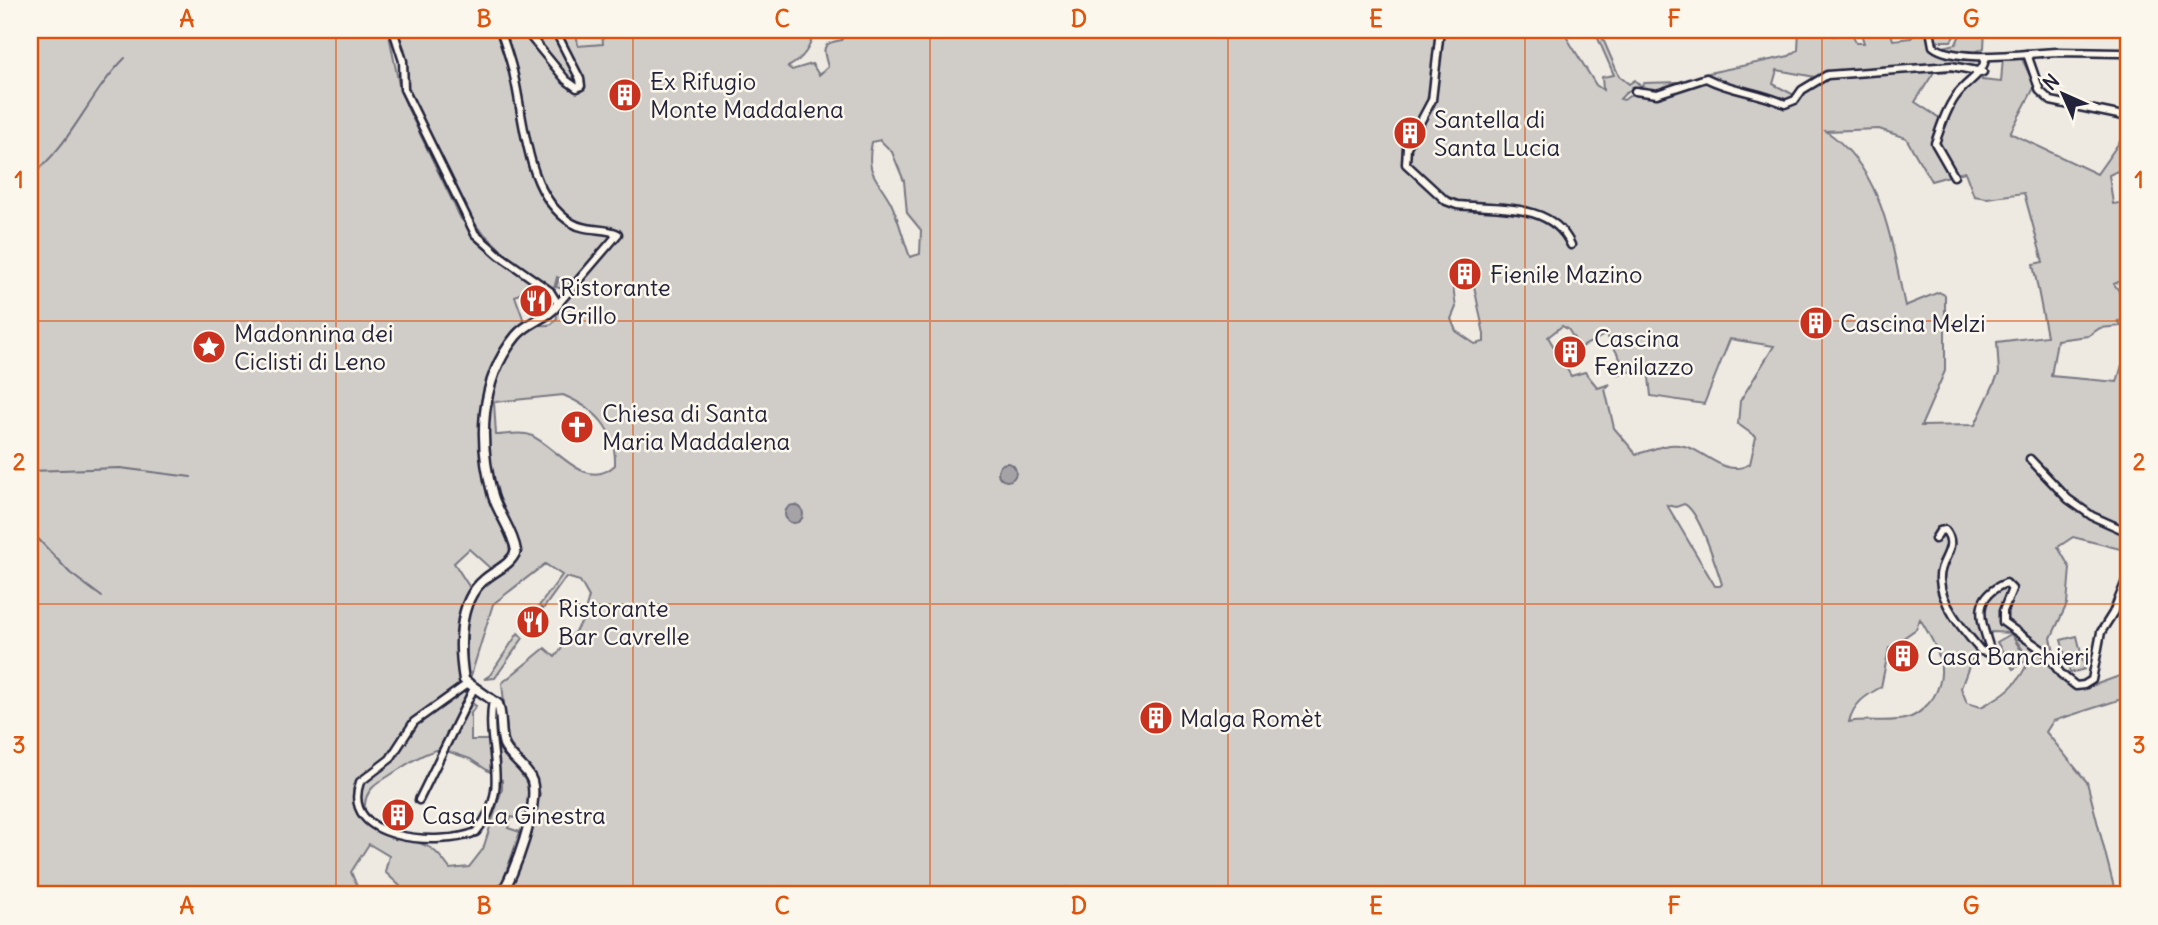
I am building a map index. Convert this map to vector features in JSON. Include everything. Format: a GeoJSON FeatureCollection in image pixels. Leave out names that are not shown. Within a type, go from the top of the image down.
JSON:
{"type":"FeatureCollection","features":[{"type":"Feature","properties":{"kind":"street"},"geometry":{"type":"LineString","coordinates":[[393,30],[403,61],[404,89],[475,234],[499,256],[550,291],[558,304]]}},
{"type":"Feature","properties":{"kind":"street"},"geometry":{"type":"LineString","coordinates":[[500,30],[514,76],[528,149],[541,185],[569,222],[597,232],[618,234],[551,314],[533,321],[516,335],[497,366],[487,391],[484,445],[493,497],[516,551],[512,558],[485,579],[471,596],[462,625],[463,677],[471,686],[493,700],[499,708],[505,746],[531,780],[533,790],[525,832],[513,870],[500,895]]}},
{"type":"Feature","properties":{"kind":"street"},"geometry":{"type":"LineString","coordinates":[[525,30],[566,80],[578,88],[581,86],[580,79],[556,32]]}},
{"type":"Feature","properties":{"kind":"street"},"geometry":{"type":"LineString","coordinates":[[1440,30],[1432,100],[1406,149],[1406,164],[1446,201],[1457,205],[1534,212],[1559,226],[1571,245]]}},
{"type":"Feature","properties":{"kind":"street"},"geometry":{"type":"LineString","coordinates":[[1930,30],[1933,47],[1938,51],[1986,57],[2128,53]]}},
{"type":"Feature","properties":{"kind":"street"},"geometry":{"type":"LineString","coordinates":[[2027,54],[2040,92],[2051,101],[2128,117]]}},
{"type":"Feature","properties":{"kind":"street"},"geometry":{"type":"LineString","coordinates":[[1954,176],[1936,143],[1957,94],[1983,72],[1986,57]]}},
{"type":"Feature","properties":{"kind":"street"},"geometry":{"type":"LineString","coordinates":[[1635,91],[1657,94],[1706,78],[1723,88],[1757,93],[1785,104],[1795,100],[1802,90],[1827,75],[1951,66],[1983,72]]}},
{"type":"Feature","properties":{"kind":"street"},"geometry":{"type":"LineString","coordinates":[[2030,459],[2068,499],[2092,516],[2128,532]]}},
{"type":"Feature","properties":{"kind":"street"},"geometry":{"type":"LineString","coordinates":[[1935,539],[1940,531],[1945,530],[1950,536],[1952,545],[1940,570],[1942,592],[1965,631],[1981,651],[1991,653],[1980,616],[1984,601],[1993,588],[2007,583],[2012,589],[2003,611],[2003,622],[2045,652],[2061,674],[2076,685],[2084,685],[2092,680],[2101,632],[2113,613],[2128,576]]}},
{"type":"Feature","properties":{"kind":"street"},"geometry":{"type":"LineString","coordinates":[[471,686],[414,722],[390,759],[360,782],[358,807],[363,818],[373,827],[436,840],[476,832],[493,804],[497,789],[491,728],[493,700]]}},
{"type":"Feature","properties":{"kind":"street"},"geometry":{"type":"LineString","coordinates":[[419,800],[471,686]]}},
{"type":"Feature","properties":{"kind":"shaded area"},"geometry":{"type":"Polygon","coordinates":[[[30,30],[388,30],[399,85],[408,109],[461,219],[497,257],[538,285],[515,296],[525,324],[509,341],[497,361],[488,383],[480,430],[485,477],[507,535],[509,556],[491,569],[469,549],[454,563],[470,588],[458,623],[460,677],[458,686],[435,703],[440,708],[463,691],[469,694],[467,699],[476,706],[471,713],[471,740],[499,740],[504,753],[526,782],[528,803],[524,820],[511,817],[508,828],[520,832],[500,890],[495,895],[398,895],[402,888],[385,872],[389,856],[369,844],[351,872],[359,891],[365,895],[30,895],[30,30]],[[441,749],[418,757],[371,789],[365,804],[366,814],[380,828],[432,849],[450,869],[469,867],[483,849],[502,789],[502,780],[470,759],[441,749]]]}},
{"type":"Feature","properties":{"kind":"shaded area"},"geometry":{"type":"Polygon","coordinates":[[[397,30],[576,30],[578,46],[603,44],[602,30],[815,30],[806,52],[788,67],[792,70],[812,64],[819,75],[828,67],[825,48],[830,43],[842,40],[843,30],[1566,30],[1567,38],[1596,85],[1603,90],[1602,77],[1614,75],[1597,36],[1590,30],[1599,30],[1619,76],[1629,84],[1635,80],[1641,87],[1644,83],[1680,82],[1660,91],[1630,90],[1620,99],[1624,100],[1633,93],[1651,94],[1681,89],[1704,74],[1789,56],[1798,50],[1799,30],[1831,30],[1833,36],[1841,35],[1840,30],[1851,30],[1856,43],[1864,43],[1860,30],[1890,30],[1893,40],[1911,38],[1918,30],[1958,30],[1951,41],[1936,41],[1932,33],[1929,35],[1929,47],[1935,52],[1983,61],[1981,70],[1934,72],[1915,102],[1941,119],[1932,143],[1949,176],[1931,181],[1906,138],[1879,129],[1826,131],[1845,147],[1861,166],[1873,187],[1889,233],[1905,306],[1939,292],[1945,295],[1945,371],[1921,426],[1975,425],[1999,373],[1997,342],[2047,336],[2033,264],[2043,262],[2024,193],[1987,198],[1974,196],[1965,172],[1956,174],[1940,144],[1942,125],[1947,115],[1969,86],[1983,73],[1982,80],[2001,82],[2003,57],[2021,57],[2035,86],[2010,133],[2097,174],[2128,130],[2128,166],[2109,175],[2113,204],[2128,202],[2128,278],[2114,284],[2119,291],[2125,320],[2118,321],[2122,326],[2100,328],[2088,336],[2057,340],[2051,376],[2117,382],[2122,365],[2128,363],[2125,379],[2128,381],[2128,551],[2073,537],[2058,547],[2070,568],[2067,604],[2051,638],[2056,663],[2071,686],[2086,688],[2128,673],[2128,697],[2053,721],[2046,732],[2087,782],[2116,895],[506,895],[521,859],[540,794],[534,776],[508,741],[502,683],[545,648],[555,657],[582,622],[589,597],[580,581],[566,577],[543,609],[539,606],[562,575],[545,564],[493,604],[469,682],[467,680],[467,619],[475,593],[518,552],[493,478],[488,453],[488,402],[495,378],[515,342],[534,326],[552,324],[557,318],[556,311],[576,283],[566,280],[563,289],[556,287],[557,277],[554,289],[511,259],[479,229],[467,211],[408,92],[405,50],[397,30]],[[1777,70],[1773,84],[1796,96],[1821,82],[1815,77],[1777,70]],[[880,140],[872,142],[870,153],[874,176],[891,203],[910,257],[920,254],[921,230],[907,213],[904,181],[892,152],[880,140]],[[1473,281],[1453,287],[1456,307],[1451,319],[1456,331],[1475,344],[1484,342],[1473,281]],[[1562,326],[1548,337],[1571,376],[1585,372],[1598,388],[1610,384],[1605,389],[1614,428],[1636,454],[1663,446],[1679,445],[1723,465],[1740,468],[1750,464],[1756,437],[1738,424],[1740,401],[1774,346],[1730,339],[1704,404],[1651,396],[1648,368],[1619,374],[1625,367],[1606,334],[1580,348],[1568,329],[1562,326]],[[563,395],[494,402],[496,435],[530,435],[571,465],[593,474],[604,472],[615,465],[612,441],[602,422],[585,407],[563,395]],[[1684,504],[1676,507],[1667,505],[1715,586],[1720,586],[1722,584],[1711,552],[1690,508],[1684,504]],[[1920,619],[1916,629],[1889,648],[1881,687],[1860,701],[1849,722],[1908,718],[1919,713],[1933,698],[1941,677],[1941,667],[1936,648],[1920,619]],[[1992,632],[1971,661],[1961,688],[1967,703],[1981,707],[2016,682],[2029,659],[2011,633],[1992,632]]]}},
{"type":"Feature","properties":{"kind":"shaded area"},"geometry":{"type":"Polygon","coordinates":[[[576,30],[602,30],[603,44],[578,46],[576,30]]]}},
{"type":"Feature","properties":{"kind":"shaded area"},"geometry":{"type":"Polygon","coordinates":[[[1962,30],[1985,30],[1984,48],[1973,53],[1939,48],[1956,44],[1962,30]]]}},
{"type":"Feature","properties":{"kind":"shaded area"},"geometry":{"type":"Polygon","coordinates":[[[1003,463],[1011,463],[1016,472],[1014,479],[1003,481],[998,476],[998,468],[1003,463]]]}},
{"type":"Feature","properties":{"kind":"shaded area"},"geometry":{"type":"Polygon","coordinates":[[[794,505],[800,508],[803,514],[800,520],[794,523],[788,520],[785,514],[788,508],[794,505]]]}},
{"type":"Feature","properties":{"kind":"shaded area"},"geometry":{"type":"Polygon","coordinates":[[[518,633],[523,638],[495,678],[484,679],[490,675],[518,633]]]}},
{"type":"Feature","properties":{"kind":"shaded area"},"geometry":{"type":"Polygon","coordinates":[[[2011,634],[2027,660],[2013,669],[1997,642],[2011,634]]]}},
{"type":"Feature","properties":{"kind":"shaded area"},"geometry":{"type":"Polygon","coordinates":[[[2077,636],[2085,669],[2070,673],[2061,640],[2077,636]]]}},
{"type":"Feature","properties":{"kind":"waterway"},"geometry":{"type":"LineString","coordinates":[[30,177],[45,164],[69,135],[100,88],[125,58]]}},
{"type":"Feature","properties":{"kind":"waterway"},"geometry":{"type":"LineString","coordinates":[[30,471],[120,468],[191,477]]}},
{"type":"Feature","properties":{"kind":"waterway"},"geometry":{"type":"LineString","coordinates":[[30,530],[70,573],[102,597]]}},
{"type":"Feature","properties":{"kind":"waterway"},"geometry":{"type":"LineString","coordinates":[[1067,887],[1068,895]]}},
{"type":"Feature","properties":{"kind":"place","name":"Ex Rifugio Monte Maddalena"},"geometry":{"type":"Point","coordinates":[625,95]}},
{"type":"Feature","properties":{"kind":"place","name":"Santella di Santa Lucia"},"geometry":{"type":"Point","coordinates":[1410,133]}},
{"type":"Feature","properties":{"kind":"place","name":"Fienile Mazino"},"geometry":{"type":"Point","coordinates":[1465,274]}},
{"type":"Feature","properties":{"kind":"place","name":"Ristorante Grillo"},"geometry":{"type":"Point","coordinates":[536,301]}},
{"type":"Feature","properties":{"kind":"place","name":"Cascina Melzi"},"geometry":{"type":"Point","coordinates":[1816,323]}},
{"type":"Feature","properties":{"kind":"place","name":"Madonnina dei Ciclisti di Leno"},"geometry":{"type":"Point","coordinates":[209,347]}},
{"type":"Feature","properties":{"kind":"place","name":"Cascina Fenilazzo"},"geometry":{"type":"Point","coordinates":[1570,352]}},
{"type":"Feature","properties":{"kind":"place","name":"Chiesa di Santa Maria Maddalena"},"geometry":{"type":"Point","coordinates":[577,427]}},
{"type":"Feature","properties":{"kind":"place","name":"Ristorante Bar Cavrelle"},"geometry":{"type":"Point","coordinates":[533,622]}},
{"type":"Feature","properties":{"kind":"place","name":"Casa Banchieri"},"geometry":{"type":"Point","coordinates":[1903,656]}},
{"type":"Feature","properties":{"kind":"place","name":"Malga Romèt"},"geometry":{"type":"Point","coordinates":[1156,718]}},
{"type":"Feature","properties":{"kind":"place","name":"Casa La Ginestra"},"geometry":{"type":"Point","coordinates":[398,815]}}]}
